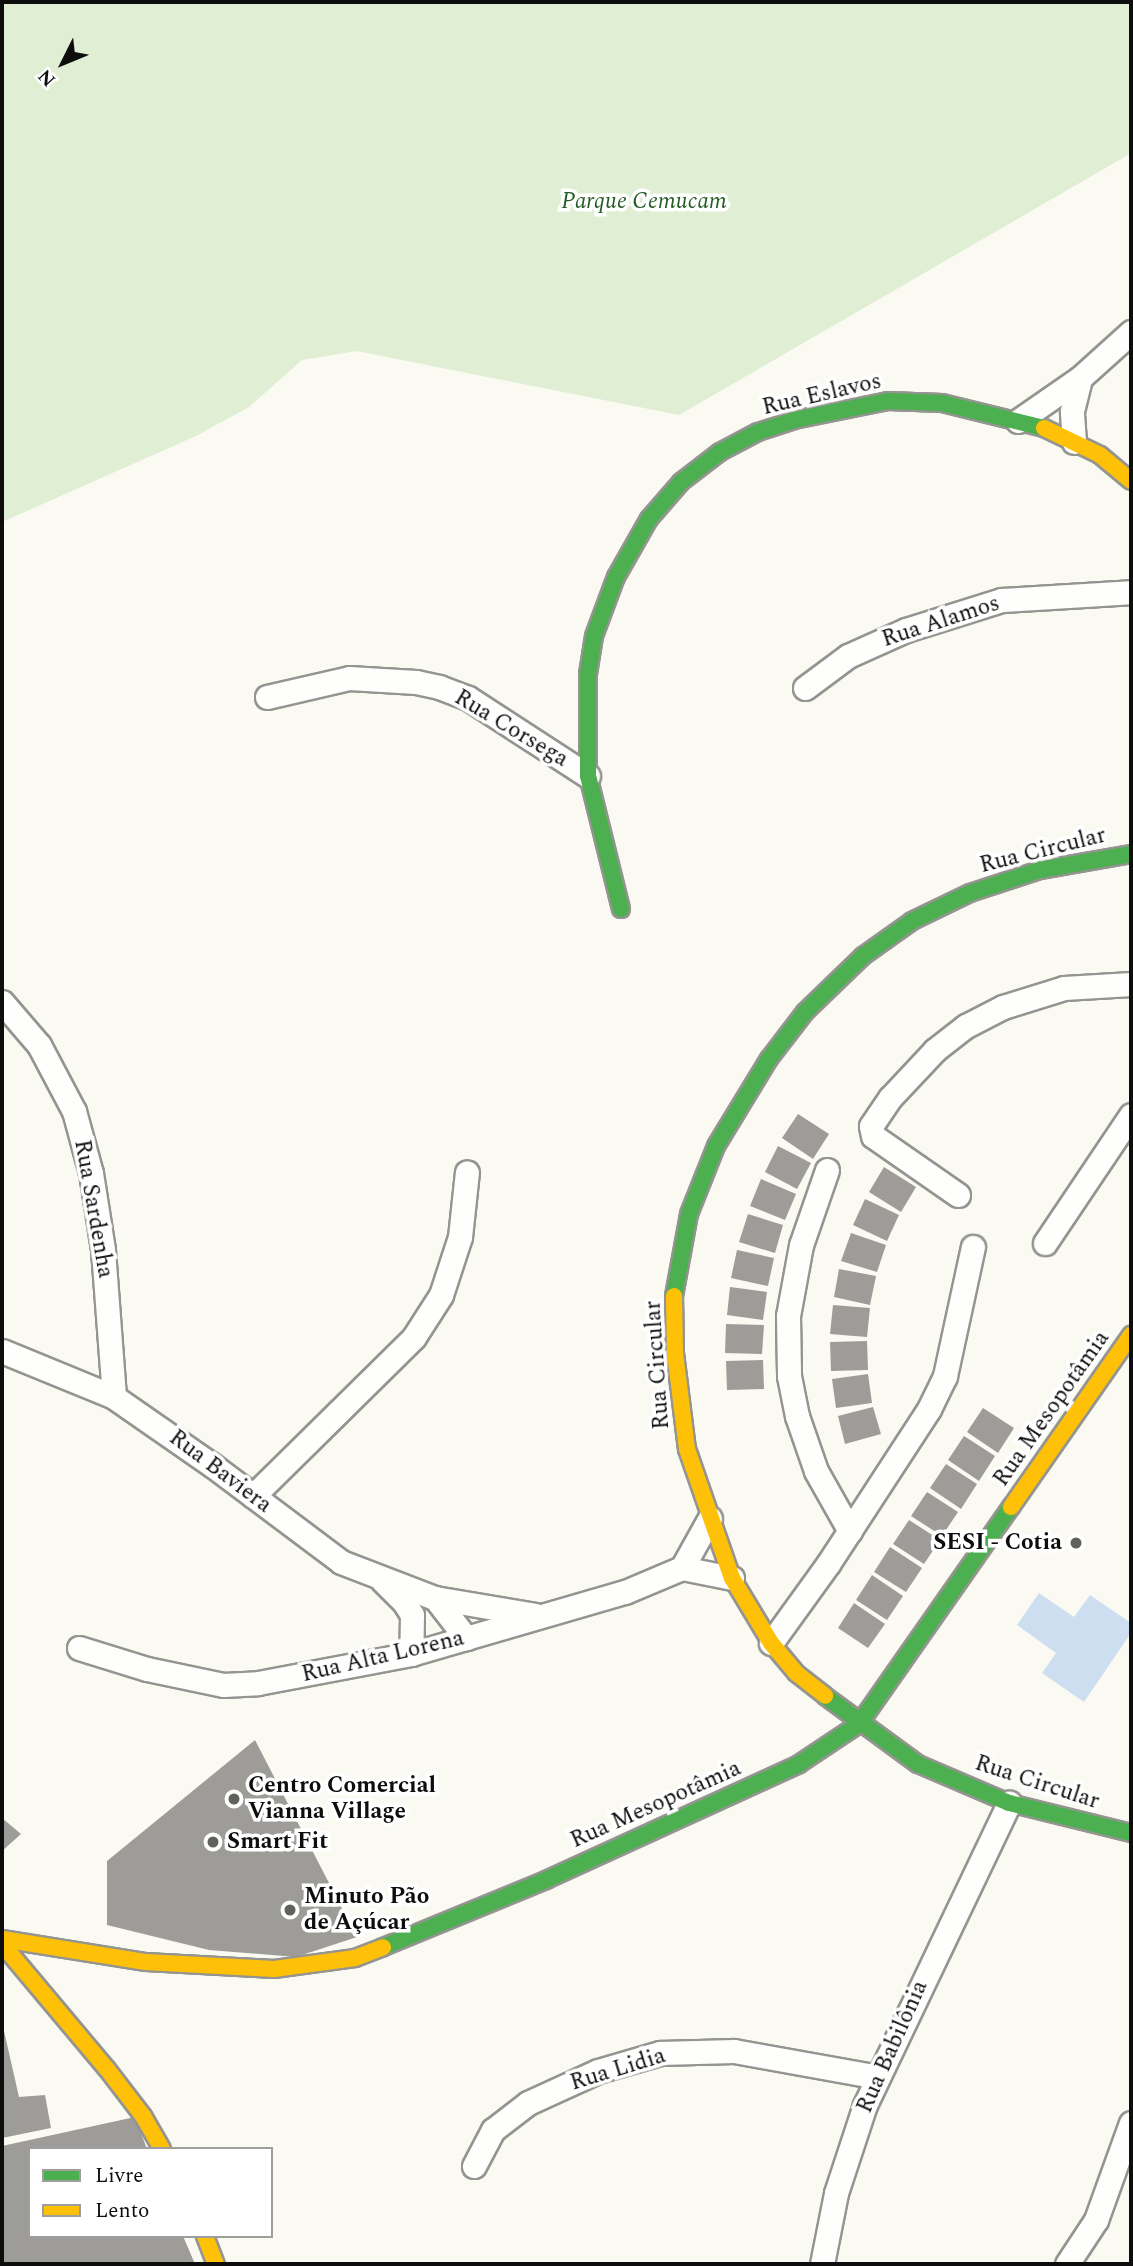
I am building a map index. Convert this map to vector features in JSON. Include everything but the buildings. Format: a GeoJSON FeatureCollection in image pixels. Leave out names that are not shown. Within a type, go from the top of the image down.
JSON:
{"type":"FeatureCollection","features":[{"type":"Feature","properties":{"kind":"street"},"geometry":{"type":"LineString","coordinates":[[1018,421],[1080,378],[1131,332]]}},
{"type":"Feature","properties":{"kind":"street"},"geometry":{"type":"LineString","coordinates":[[1074,442],[1072,411],[1080,378]]}},
{"type":"Feature","properties":{"kind":"street","name":"Rua Eslavos"},"geometry":{"type":"LineString","coordinates":[[621,909],[588,776],[588,674],[594,636],[616,577],[649,519],[681,482],[720,452],[758,432],[794,420],[888,401],[942,403],[1048,429],[1100,455],[1131,481]]}},
{"type":"Feature","properties":{"kind":"street","name":"Rua Alamos"},"geometry":{"type":"LineString","coordinates":[[805,688],[848,656],[906,630],[1002,600],[1131,592]]}},
{"type":"Feature","properties":{"kind":"street","name":"Rua Corsega"},"geometry":{"type":"LineString","coordinates":[[267,698],[349,678],[416,682],[439,687],[468,698],[588,776]]}},
{"type":"Feature","properties":{"kind":"street","name":"Rua Circular"},"geometry":{"type":"LineString","coordinates":[[1131,854],[1040,870],[970,893],[912,921],[868,952],[815,1003],[769,1059],[716,1146],[689,1214],[674,1294],[675,1353],[687,1449],[709,1518],[732,1578],[771,1643],[796,1673],[859,1724],[918,1764],[1009,1803],[1131,1833]]}},
{"type":"Feature","properties":{"kind":"street"},"geometry":{"type":"LineString","coordinates":[[958,1195],[873,1136],[871,1126],[890,1098],[934,1050],[966,1026],[1003,1007],[1064,988],[1131,984]]}},
{"type":"Feature","properties":{"kind":"street","name":"Rua Sardenha"},"geometry":{"type":"LineString","coordinates":[[2,1002],[39,1045],[74,1111],[91,1173],[103,1250],[114,1397]]}},
{"type":"Feature","properties":{"kind":"street"},"geometry":{"type":"LineString","coordinates":[[1045,1243],[1131,1115]]}},
{"type":"Feature","properties":{"kind":"street"},"geometry":{"type":"LineString","coordinates":[[827,1170],[801,1245],[788,1316],[789,1376],[797,1416],[816,1471],[850,1531]]}},
{"type":"Feature","properties":{"kind":"street"},"geometry":{"type":"LineString","coordinates":[[253,1496],[414,1337],[440,1295],[460,1237],[467,1172]]}},
{"type":"Feature","properties":{"kind":"street"},"geometry":{"type":"LineString","coordinates":[[771,1643],[850,1531],[929,1409],[945,1376],[973,1247]]}},
{"type":"Feature","properties":{"kind":"street","name":"Rua Mesopotâmia"},"geometry":{"type":"LineString","coordinates":[[2,1939],[146,1962],[274,1969],[355,1958],[546,1880],[733,1796],[799,1763],[859,1724],[1131,1335]]}},
{"type":"Feature","properties":{"kind":"street","name":"Rua Baviera"},"geometry":{"type":"LineString","coordinates":[[2,1351],[114,1397],[341,1562],[408,1585],[435,1598],[542,1616]]}},
{"type":"Feature","properties":{"kind":"street"},"geometry":{"type":"LineString","coordinates":[[709,1518],[682,1568],[732,1578]]}},
{"type":"Feature","properties":{"kind":"street","name":"Rua Alta Lorena"},"geometry":{"type":"LineString","coordinates":[[79,1648],[147,1669],[223,1685],[271,1681],[411,1654],[625,1592],[682,1568]]}},
{"type":"Feature","properties":{"kind":"street"},"geometry":{"type":"LineString","coordinates":[[377,1576],[404,1602],[412,1615],[411,1654]]}},
{"type":"Feature","properties":{"kind":"street","name":"Rua Baviera"},"geometry":{"type":"LineString","coordinates":[[435,1598],[466,1638]]}},
{"type":"Feature","properties":{"kind":"street","name":"Rua Babilônia"},"geometry":{"type":"LineString","coordinates":[[821,2264],[836,2193],[865,2105],[1009,1803]]}},
{"type":"Feature","properties":{"kind":"street"},"geometry":{"type":"LineString","coordinates":[[2,1944],[107,2069],[143,2116],[161,2147]]}},
{"type":"Feature","properties":{"kind":"street","name":"Rua Lidia"},"geometry":{"type":"LineString","coordinates":[[474,2166],[494,2130],[528,2103],[598,2071],[660,2053],[734,2051],[878,2077]]}},
{"type":"Feature","properties":{"kind":"street"},"geometry":{"type":"LineString","coordinates":[[1066,2264],[1096,2220],[1131,2123]]}},
{"type":"Feature","properties":{"kind":"street"},"geometry":{"type":"LineString","coordinates":[[206,2238],[216,2264]]}},
{"type":"Feature","properties":{"kind":"green space","name":"Parque Cemucam"},"geometry":{"type":"Polygon","coordinates":[[[2,2],[1131,2],[1131,148],[1128,155],[679,415],[357,351],[302,360],[249,407],[196,436],[2,522],[2,2]]]}},
{"type":"Feature","properties":{"kind":"water"},"geometry":{"type":"Polygon","coordinates":[[[1039,1593],[1074,1617],[1090,1595],[1131,1623],[1131,1633],[1084,1702],[1042,1673],[1056,1653],[1017,1625],[1039,1593]]]}},
{"type":"Feature","properties":{"kind":"traffic: fast"},"geometry":{"type":"LineString","coordinates":[[621,909],[588,776],[588,674],[594,636],[616,577],[649,519],[681,482],[720,452],[758,432],[794,420],[888,401],[942,403],[1044,428]]}},
{"type":"Feature","properties":{"kind":"traffic: fast"},"geometry":{"type":"LineString","coordinates":[[674,1296],[689,1214],[716,1146],[769,1059],[805,1012],[863,956],[912,921],[970,893],[1040,870],[1131,854]]}},
{"type":"Feature","properties":{"kind":"traffic: fast"},"geometry":{"type":"LineString","coordinates":[[383,1947],[546,1880],[799,1764],[859,1724],[1011,1507]]}},
{"type":"Feature","properties":{"kind":"traffic: fast"},"geometry":{"type":"LineString","coordinates":[[825,1696],[918,1764],[1009,1803],[1131,1833]]}},
{"type":"Feature","properties":{"kind":"traffic: slow"},"geometry":{"type":"LineString","coordinates":[[1044,428],[1100,455],[1131,481]]}},
{"type":"Feature","properties":{"kind":"traffic: slow"},"geometry":{"type":"LineString","coordinates":[[674,1296],[675,1353],[687,1449],[732,1578],[771,1643],[796,1673],[825,1696]]}},
{"type":"Feature","properties":{"kind":"traffic: slow"},"geometry":{"type":"LineString","coordinates":[[1011,1507],[1131,1335]]}},
{"type":"Feature","properties":{"kind":"traffic: slow"},"geometry":{"type":"LineString","coordinates":[[2,1939],[146,1962],[274,1969],[355,1958],[383,1947]]}},
{"type":"Feature","properties":{"kind":"traffic: slow"},"geometry":{"type":"LineString","coordinates":[[2,1944],[107,2069],[143,2116],[161,2147]]}},
{"type":"Feature","properties":{"kind":"traffic: slow"},"geometry":{"type":"LineString","coordinates":[[206,2238],[216,2264]]}},
{"type":"Feature","properties":{"kind":"place","name":"SESI - Cotia"},"geometry":{"type":"Point","coordinates":[1076,1543]}},
{"type":"Feature","properties":{"kind":"place","name":"Centro Comercial Vianna Village"},"geometry":{"type":"Point","coordinates":[234,1799]}},
{"type":"Feature","properties":{"kind":"place","name":"Smart Fit"},"geometry":{"type":"Point","coordinates":[213,1842]}},
{"type":"Feature","properties":{"kind":"place","name":"Minuto Pão de Açúcar"},"geometry":{"type":"Point","coordinates":[290,1910]}}]}
